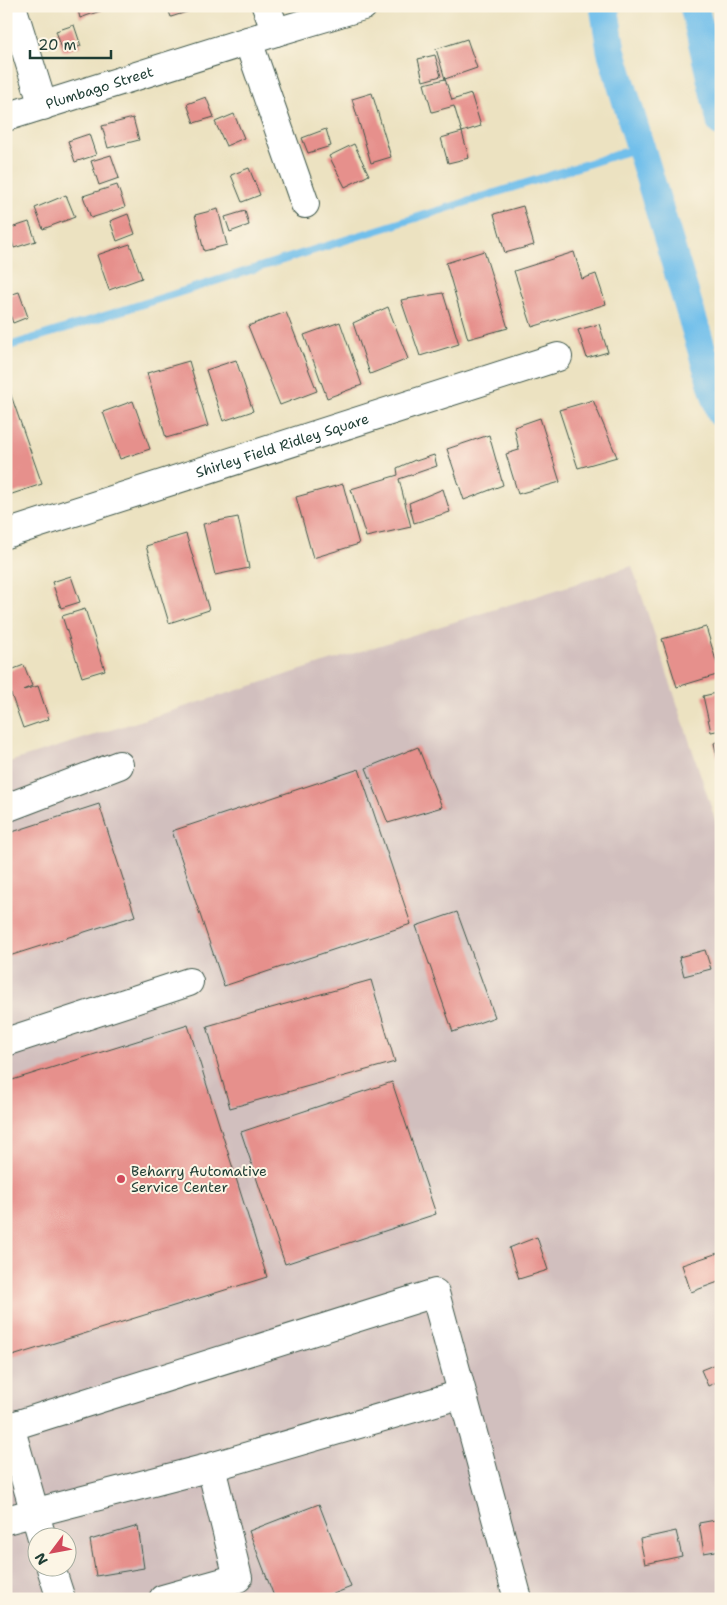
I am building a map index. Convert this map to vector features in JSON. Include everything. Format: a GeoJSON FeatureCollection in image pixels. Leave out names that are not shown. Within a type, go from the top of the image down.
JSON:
{"type":"FeatureCollection","features":[{"type":"Feature","properties":{"kind":"street"},"geometry":{"type":"LineString","coordinates":[[12,6],[42,106]]}},
{"type":"Feature","properties":{"kind":"street"},"geometry":{"type":"LineString","coordinates":[[266,6],[276,32]]}},
{"type":"Feature","properties":{"kind":"street","name":"Plumbago Street"},"geometry":{"type":"LineString","coordinates":[[6,117],[363,6]]}},
{"type":"Feature","properties":{"kind":"street"},"geometry":{"type":"LineString","coordinates":[[248,41],[305,204]]}},
{"type":"Feature","properties":{"kind":"street","name":"Shirley Field Ridley Square"},"geometry":{"type":"LineString","coordinates":[[6,534],[558,357]]}},
{"type":"Feature","properties":{"kind":"street"},"geometry":{"type":"LineString","coordinates":[[6,808],[119,765]]}},
{"type":"Feature","properties":{"kind":"street"},"geometry":{"type":"LineString","coordinates":[[6,1042],[189,982]]}},
{"type":"Feature","properties":{"kind":"street"},"geometry":{"type":"LineString","coordinates":[[38,1525],[8,1427],[435,1293],[518,1599]]}},
{"type":"Feature","properties":{"kind":"street"},"geometry":{"type":"LineString","coordinates":[[6,1520],[38,1525],[211,1467],[462,1394]]}},
{"type":"Feature","properties":{"kind":"street"},"geometry":{"type":"LineString","coordinates":[[162,1599],[238,1578],[211,1467]]}},
{"type":"Feature","properties":{"kind":"street"},"geometry":{"type":"LineString","coordinates":[[54,1578],[61,1599]]}},
{"type":"Feature","properties":{"kind":"shaded area"},"geometry":{"type":"Polygon","coordinates":[[[632,566],[721,837],[721,1599],[6,1599],[6,763],[632,566]]]}},
{"type":"Feature","properties":{"kind":"building"},"geometry":{"type":"Polygon","coordinates":[[[77,6],[102,6],[103,10],[80,18],[77,6]]]}},
{"type":"Feature","properties":{"kind":"building"},"geometry":{"type":"Polygon","coordinates":[[[167,6],[202,6],[202,7],[171,17],[167,6]]]}},
{"type":"Feature","properties":{"kind":"building"},"geometry":{"type":"Polygon","coordinates":[[[74,25],[81,46],[63,52],[56,31],[74,25]]]}},
{"type":"Feature","properties":{"kind":"building"},"geometry":{"type":"Polygon","coordinates":[[[467,39],[477,68],[445,79],[436,49],[467,39]]]}},
{"type":"Feature","properties":{"kind":"building"},"geometry":{"type":"Polygon","coordinates":[[[435,55],[441,76],[423,81],[418,59],[435,55]]]}},
{"type":"Feature","properties":{"kind":"building"},"geometry":{"type":"Polygon","coordinates":[[[445,79],[452,100],[471,94],[481,126],[462,132],[454,106],[432,112],[424,84],[445,79]]]}},
{"type":"Feature","properties":{"kind":"building"},"geometry":{"type":"Polygon","coordinates":[[[372,93],[391,157],[371,163],[352,99],[372,93]]]}},
{"type":"Feature","properties":{"kind":"building"},"geometry":{"type":"Polygon","coordinates":[[[206,97],[214,117],[194,123],[187,104],[206,97]]]}},
{"type":"Feature","properties":{"kind":"building"},"geometry":{"type":"Polygon","coordinates":[[[234,114],[244,138],[226,146],[215,122],[234,114]]]}},
{"type":"Feature","properties":{"kind":"building"},"geometry":{"type":"Polygon","coordinates":[[[133,118],[139,140],[108,148],[102,126],[133,118]]]}},
{"type":"Feature","properties":{"kind":"building"},"geometry":{"type":"Polygon","coordinates":[[[326,129],[331,146],[308,153],[302,138],[326,129]]]}},
{"type":"Feature","properties":{"kind":"building"},"geometry":{"type":"Polygon","coordinates":[[[462,132],[469,158],[448,163],[441,138],[462,132]]]}},
{"type":"Feature","properties":{"kind":"building"},"geometry":{"type":"Polygon","coordinates":[[[89,134],[96,155],[75,162],[68,141],[89,134]]]}},
{"type":"Feature","properties":{"kind":"building"},"geometry":{"type":"Polygon","coordinates":[[[354,144],[369,175],[345,187],[329,156],[354,144]]]}},
{"type":"Feature","properties":{"kind":"building"},"geometry":{"type":"Polygon","coordinates":[[[111,155],[119,178],[99,185],[91,161],[111,155]]]}},
{"type":"Feature","properties":{"kind":"building"},"geometry":{"type":"Polygon","coordinates":[[[249,168],[260,195],[242,202],[231,175],[249,168]]]}},
{"type":"Feature","properties":{"kind":"building"},"geometry":{"type":"Polygon","coordinates":[[[117,185],[125,207],[91,218],[83,196],[117,185]]]}},
{"type":"Feature","properties":{"kind":"building"},"geometry":{"type":"Polygon","coordinates":[[[66,195],[75,217],[43,229],[35,208],[66,195]]]}},
{"type":"Feature","properties":{"kind":"building"},"geometry":{"type":"Polygon","coordinates":[[[523,206],[534,245],[505,253],[494,214],[523,206]]]}},
{"type":"Feature","properties":{"kind":"building"},"geometry":{"type":"Polygon","coordinates":[[[218,209],[227,245],[204,251],[195,215],[218,209]]]}},
{"type":"Feature","properties":{"kind":"building"},"geometry":{"type":"Polygon","coordinates":[[[245,211],[249,225],[230,232],[225,217],[245,211]]]}},
{"type":"Feature","properties":{"kind":"building"},"geometry":{"type":"Polygon","coordinates":[[[128,214],[135,234],[117,241],[110,221],[128,214]]]}},
{"type":"Feature","properties":{"kind":"building"},"geometry":{"type":"Polygon","coordinates":[[[29,222],[36,241],[14,248],[8,229],[29,222]]]}},
{"type":"Feature","properties":{"kind":"building"},"geometry":{"type":"Polygon","coordinates":[[[130,244],[142,278],[109,290],[97,255],[130,244]]]}},
{"type":"Feature","properties":{"kind":"building"},"geometry":{"type":"Polygon","coordinates":[[[484,251],[508,328],[468,339],[446,263],[484,251]]]}},
{"type":"Feature","properties":{"kind":"building"},"geometry":{"type":"Polygon","coordinates":[[[574,252],[582,279],[596,274],[606,304],[532,327],[514,271],[574,252]]]}},
{"type":"Feature","properties":{"kind":"building"},"geometry":{"type":"Polygon","coordinates":[[[19,292],[28,317],[13,323],[6,304],[6,296],[19,292]]]}},
{"type":"Feature","properties":{"kind":"building"},"geometry":{"type":"Polygon","coordinates":[[[443,293],[459,344],[420,356],[401,300],[443,293]]]}},
{"type":"Feature","properties":{"kind":"building"},"geometry":{"type":"Polygon","coordinates":[[[388,307],[408,359],[370,374],[353,323],[388,307]]]}},
{"type":"Feature","properties":{"kind":"building"},"geometry":{"type":"Polygon","coordinates":[[[286,312],[317,391],[280,405],[248,326],[286,312]]]}},
{"type":"Feature","properties":{"kind":"building"},"geometry":{"type":"Polygon","coordinates":[[[340,322],[362,385],[327,398],[304,335],[340,322]]]}},
{"type":"Feature","properties":{"kind":"building"},"geometry":{"type":"Polygon","coordinates":[[[599,324],[608,352],[587,358],[578,330],[599,324]]]}},
{"type":"Feature","properties":{"kind":"building"},"geometry":{"type":"Polygon","coordinates":[[[236,360],[253,411],[223,421],[206,370],[236,360]]]}},
{"type":"Feature","properties":{"kind":"building"},"geometry":{"type":"Polygon","coordinates":[[[189,361],[208,426],[166,438],[147,373],[189,361]]]}},
{"type":"Feature","properties":{"kind":"building"},"geometry":{"type":"Polygon","coordinates":[[[6,381],[42,484],[6,496],[6,381]]]}},
{"type":"Feature","properties":{"kind":"building"},"geometry":{"type":"Polygon","coordinates":[[[593,400],[617,457],[578,468],[559,410],[593,400]]]}},
{"type":"Feature","properties":{"kind":"building"},"geometry":{"type":"Polygon","coordinates":[[[133,401],[150,449],[120,459],[103,412],[133,401]]]}},
{"type":"Feature","properties":{"kind":"building"},"geometry":{"type":"Polygon","coordinates":[[[540,418],[560,482],[518,494],[506,454],[519,450],[514,427],[540,418]]]}},
{"type":"Feature","properties":{"kind":"building"},"geometry":{"type":"Polygon","coordinates":[[[489,435],[503,485],[464,500],[447,449],[489,435]]]}},
{"type":"Feature","properties":{"kind":"building"},"geometry":{"type":"Polygon","coordinates":[[[434,455],[437,466],[399,479],[411,527],[366,537],[351,489],[398,475],[397,468],[415,460],[434,455]]]}},
{"type":"Feature","properties":{"kind":"building"},"geometry":{"type":"Polygon","coordinates":[[[343,484],[359,544],[313,558],[296,497],[343,484]]]}},
{"type":"Feature","properties":{"kind":"building"},"geometry":{"type":"Polygon","coordinates":[[[443,489],[450,512],[414,523],[409,503],[443,489]]]}},
{"type":"Feature","properties":{"kind":"building"},"geometry":{"type":"Polygon","coordinates":[[[238,517],[249,568],[215,575],[203,524],[238,517]]]}},
{"type":"Feature","properties":{"kind":"building"},"geometry":{"type":"Polygon","coordinates":[[[186,534],[209,610],[169,623],[146,546],[186,534]]]}},
{"type":"Feature","properties":{"kind":"building"},"geometry":{"type":"Polygon","coordinates":[[[71,576],[80,602],[61,608],[52,582],[71,576]]]}},
{"type":"Feature","properties":{"kind":"building"},"geometry":{"type":"Polygon","coordinates":[[[85,609],[105,670],[82,677],[62,616],[85,609]]]}},
{"type":"Feature","properties":{"kind":"building"},"geometry":{"type":"Polygon","coordinates":[[[706,627],[720,674],[677,687],[662,639],[706,627]]]}},
{"type":"Feature","properties":{"kind":"building"},"geometry":{"type":"Polygon","coordinates":[[[24,665],[32,686],[23,690],[38,686],[49,719],[23,728],[11,694],[6,696],[6,672],[24,665]]]}},
{"type":"Feature","properties":{"kind":"building"},"geometry":{"type":"Polygon","coordinates":[[[721,692],[721,730],[711,732],[703,696],[721,692]]]}},
{"type":"Feature","properties":{"kind":"building"},"geometry":{"type":"Polygon","coordinates":[[[721,741],[721,768],[720,768],[714,743],[721,741]]]}},
{"type":"Feature","properties":{"kind":"building"},"geometry":{"type":"Polygon","coordinates":[[[418,747],[442,807],[388,823],[366,768],[418,747]]]}},
{"type":"Feature","properties":{"kind":"building"},"geometry":{"type":"Polygon","coordinates":[[[359,769],[411,924],[224,986],[172,831],[359,769]]]}},
{"type":"Feature","properties":{"kind":"building"},"geometry":{"type":"Polygon","coordinates":[[[99,804],[135,916],[6,957],[6,834],[99,804]]]}},
{"type":"Feature","properties":{"kind":"building"},"geometry":{"type":"Polygon","coordinates":[[[457,912],[495,1017],[453,1032],[416,926],[457,912]]]}},
{"type":"Feature","properties":{"kind":"building"},"geometry":{"type":"Polygon","coordinates":[[[705,950],[711,969],[684,976],[679,957],[705,950]]]}},
{"type":"Feature","properties":{"kind":"building"},"geometry":{"type":"Polygon","coordinates":[[[371,980],[395,1062],[230,1108],[207,1026],[371,980]]]}},
{"type":"Feature","properties":{"kind":"building","name":"Beharry Automative Service Center"},"geometry":{"type":"Polygon","coordinates":[[[188,1025],[267,1277],[6,1358],[6,1082],[188,1025]]]}},
{"type":"Feature","properties":{"kind":"building"},"geometry":{"type":"Polygon","coordinates":[[[392,1082],[436,1214],[285,1264],[241,1132],[392,1082]]]}},
{"type":"Feature","properties":{"kind":"building"},"geometry":{"type":"Polygon","coordinates":[[[537,1237],[548,1270],[519,1279],[509,1248],[537,1237]]]}},
{"type":"Feature","properties":{"kind":"building"},"geometry":{"type":"Polygon","coordinates":[[[721,1252],[721,1281],[691,1292],[682,1265],[721,1252]]]}},
{"type":"Feature","properties":{"kind":"building"},"geometry":{"type":"Polygon","coordinates":[[[721,1362],[721,1380],[708,1386],[701,1370],[721,1362]]]}},
{"type":"Feature","properties":{"kind":"building"},"geometry":{"type":"Polygon","coordinates":[[[319,1504],[351,1587],[321,1599],[275,1599],[249,1531],[319,1504]]]}},
{"type":"Feature","properties":{"kind":"building"},"geometry":{"type":"Polygon","coordinates":[[[721,1519],[721,1550],[704,1553],[699,1523],[721,1519]]]}},
{"type":"Feature","properties":{"kind":"building"},"geometry":{"type":"Polygon","coordinates":[[[138,1526],[144,1568],[96,1576],[90,1540],[138,1526]]]}},
{"type":"Feature","properties":{"kind":"building"},"geometry":{"type":"Polygon","coordinates":[[[676,1531],[682,1556],[645,1564],[640,1539],[676,1531]]]}},
{"type":"Feature","properties":{"kind":"waterway"},"geometry":{"type":"LineString","coordinates":[[604,6],[611,50],[721,413]]}},
{"type":"Feature","properties":{"kind":"waterway"},"geometry":{"type":"LineString","coordinates":[[694,6],[721,122]]}},
{"type":"Feature","properties":{"kind":"waterway"},"geometry":{"type":"LineString","coordinates":[[6,347],[641,147]]}},
{"type":"Feature","properties":{"kind":"place","name":"Beharry Automative Service Center"},"geometry":{"type":"Point","coordinates":[121,1179]}}]}
